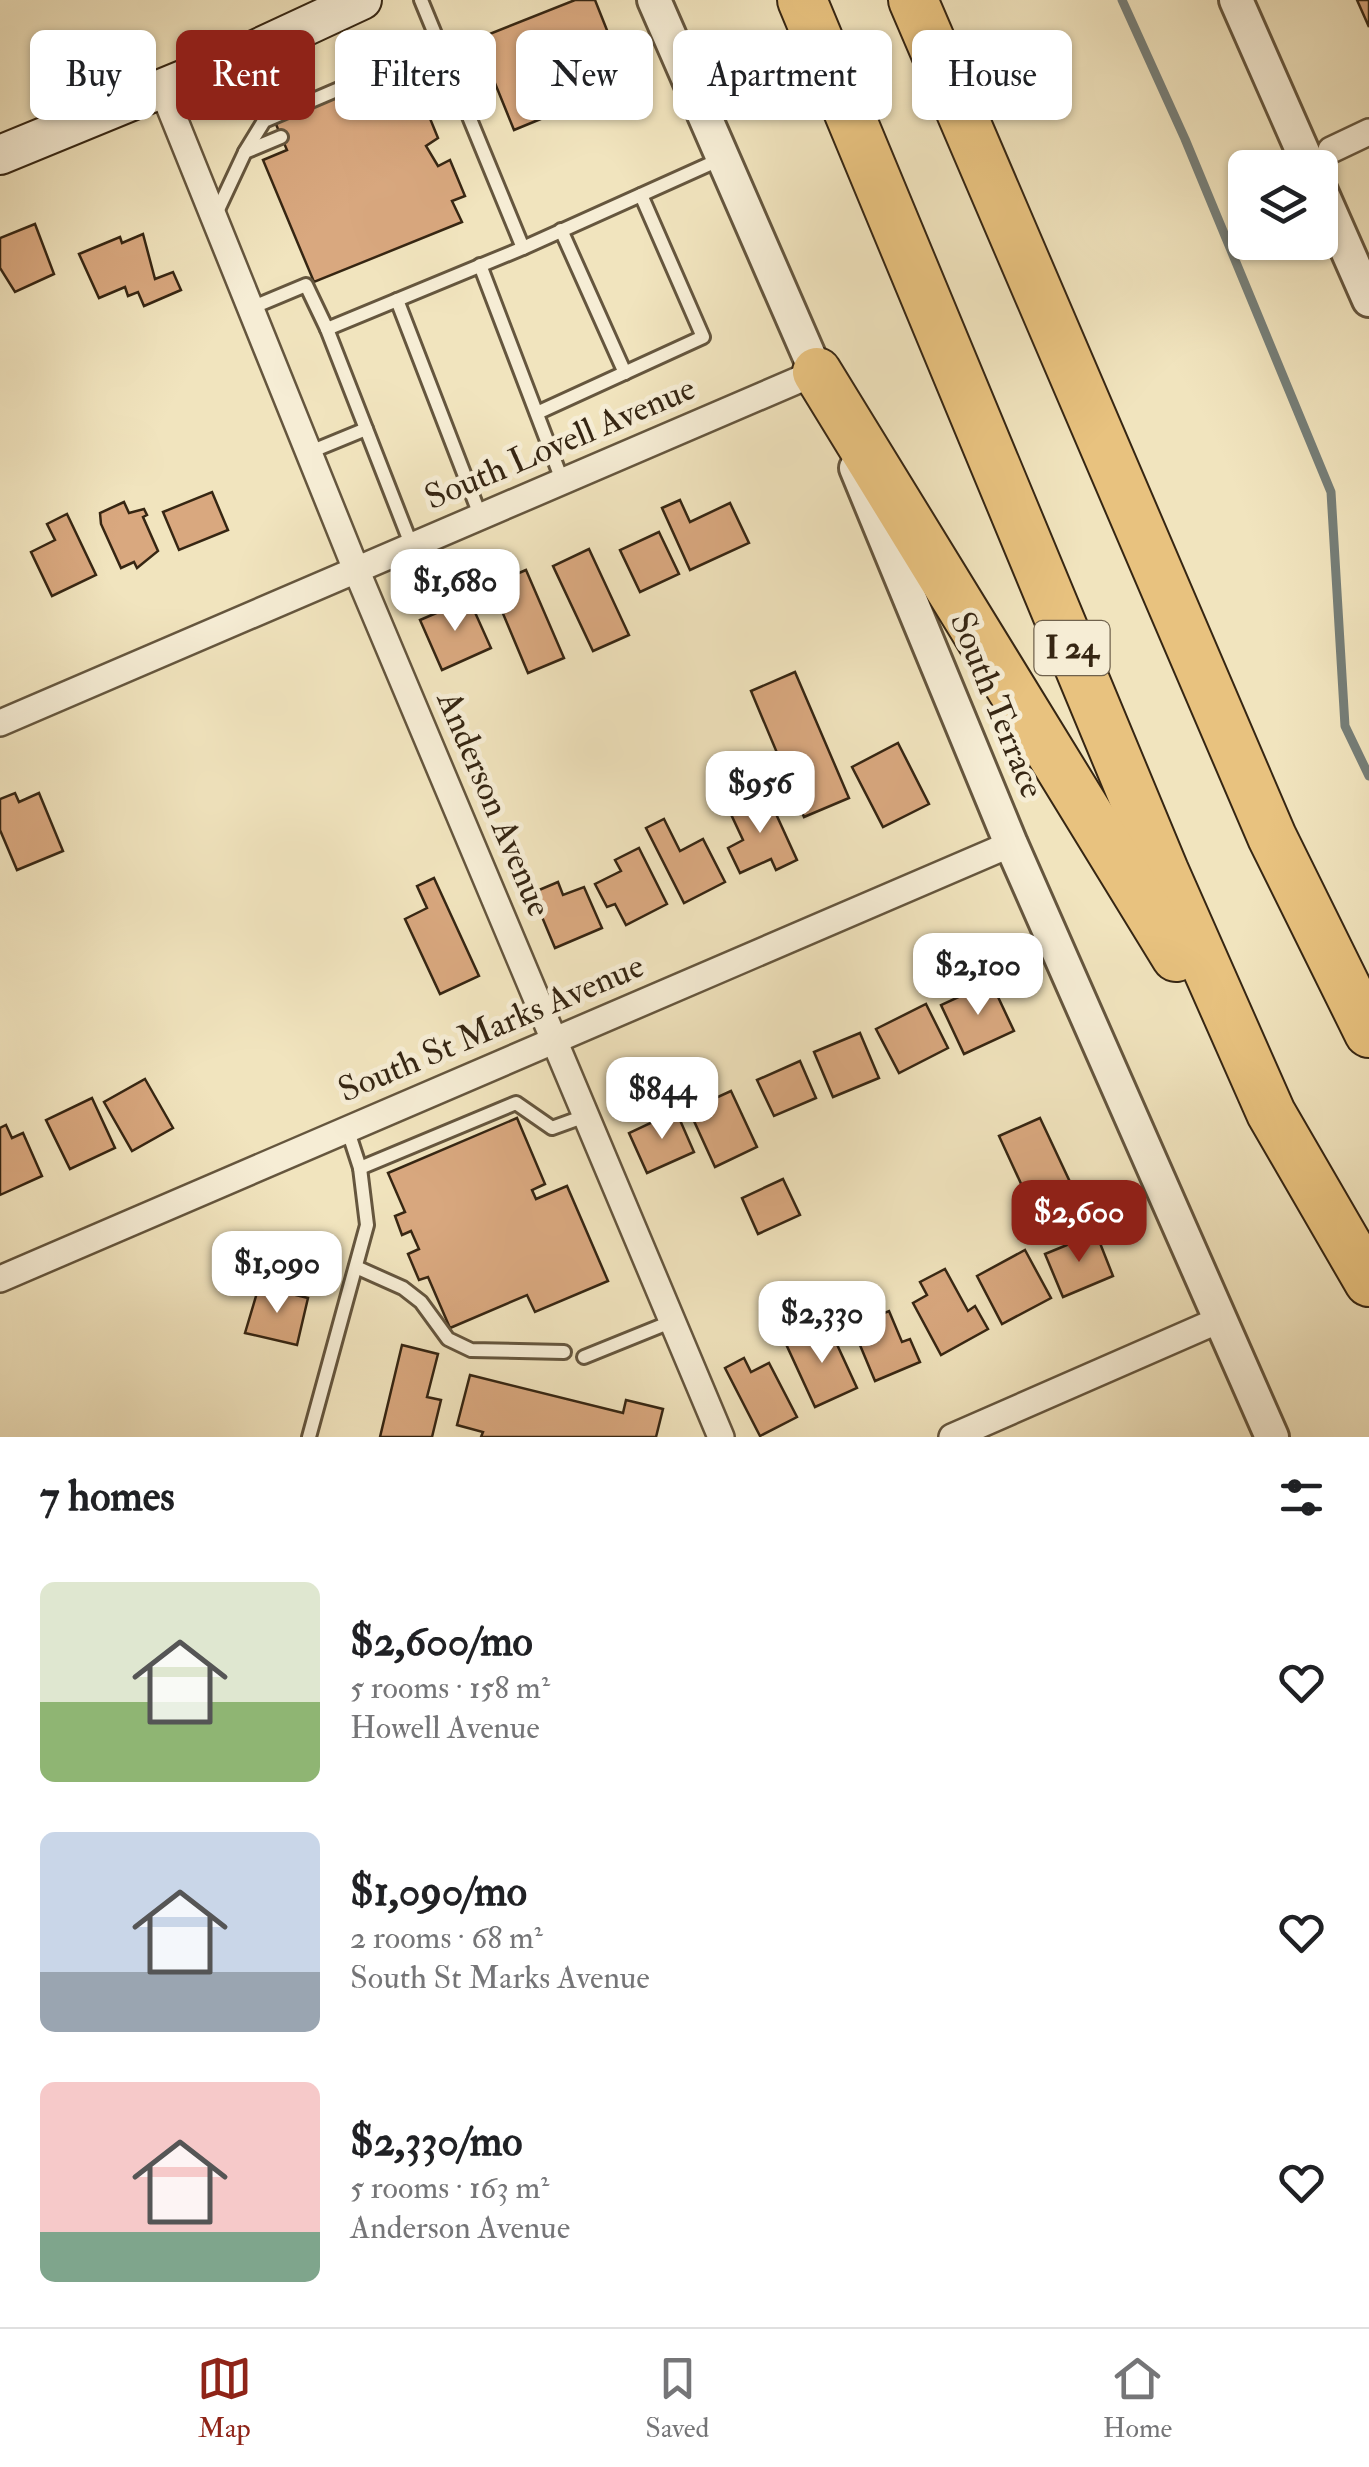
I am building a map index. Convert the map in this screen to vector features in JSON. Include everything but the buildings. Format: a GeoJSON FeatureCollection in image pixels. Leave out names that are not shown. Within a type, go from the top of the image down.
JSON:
{"type":"FeatureCollection","features":[{"type":"Feature","properties":{"kind":"highway","name":"I 24"},"geometry":{"type":"LineString","coordinates":[[802,0],[1164,871],[1271,1113],[1369,1282]]}},
{"type":"Feature","properties":{"kind":"highway"},"geometry":{"type":"LineString","coordinates":[[913,0],[1272,836],[1369,1032]]}},
{"type":"Feature","properties":{"kind":"highway"},"geometry":{"type":"LineString","coordinates":[[817,372],[1271,1113]]}},
{"type":"Feature","properties":{"kind":"main road"},"geometry":{"type":"LineString","coordinates":[[0,155],[246,54],[362,0]]}},
{"type":"Feature","properties":{"kind":"street","name":"South Terrace"},"geometry":{"type":"LineString","coordinates":[[654,0],[817,372],[1012,844],[1272,1437]]}},
{"type":"Feature","properties":{"kind":"street"},"geometry":{"type":"LineString","coordinates":[[1236,0],[1316,150]]}},
{"type":"Feature","properties":{"kind":"street","name":"Anderson Avenue"},"geometry":{"type":"LineString","coordinates":[[161,86],[355,567],[721,1437]]}},
{"type":"Feature","properties":{"kind":"street"},"geometry":{"type":"LineString","coordinates":[[1337,150],[1369,132]]}},
{"type":"Feature","properties":{"kind":"street"},"geometry":{"type":"LineString","coordinates":[[1338,230],[1369,300]]}},
{"type":"Feature","properties":{"kind":"street","name":"South Lovell Avenue"},"geometry":{"type":"LineString","coordinates":[[0,723],[355,567],[817,372]]}},
{"type":"Feature","properties":{"kind":"street","name":"South St Marks Avenue"},"geometry":{"type":"LineString","coordinates":[[0,1279],[1012,844]]}},
{"type":"Feature","properties":{"kind":"street"},"geometry":{"type":"LineString","coordinates":[[952,1437],[1219,1320]]}},
{"type":"Feature","properties":{"kind":"lane"},"geometry":{"type":"LineString","coordinates":[[421,0],[433,30]]}},
{"type":"Feature","properties":{"kind":"lane"},"geometry":{"type":"LineString","coordinates":[[214,218],[264,121],[335,91]]}},
{"type":"Feature","properties":{"kind":"lane"},"geometry":{"type":"LineString","coordinates":[[470,120],[522,248]]}},
{"type":"Feature","properties":{"kind":"lane"},"geometry":{"type":"LineString","coordinates":[[245,152],[281,136]]}},
{"type":"Feature","properties":{"kind":"lane"},"geometry":{"type":"LineString","coordinates":[[326,329],[522,248],[723,158]]}},
{"type":"Feature","properties":{"kind":"lane"},"geometry":{"type":"LineString","coordinates":[[537,413],[703,338],[641,195]]}},
{"type":"Feature","properties":{"kind":"lane"},"geometry":{"type":"LineString","coordinates":[[562,230],[624,373]]}},
{"type":"Feature","properties":{"kind":"lane"},"geometry":{"type":"LineString","coordinates":[[480,266],[562,480]]}},
{"type":"Feature","properties":{"kind":"lane"},"geometry":{"type":"LineString","coordinates":[[251,308],[306,285],[411,544]]}},
{"type":"Feature","properties":{"kind":"lane"},"geometry":{"type":"LineString","coordinates":[[397,300],[480,515]]}},
{"type":"Feature","properties":{"kind":"lane"},"geometry":{"type":"LineString","coordinates":[[310,452],[366,429]]}},
{"type":"Feature","properties":{"kind":"lane"},"geometry":{"type":"LineString","coordinates":[[360,1168],[516,1103],[552,1128],[588,1116]]}},
{"type":"Feature","properties":{"kind":"lane"},"geometry":{"type":"LineString","coordinates":[[309,1437],[367,1225],[360,1168],[347,1128]]}},
{"type":"Feature","properties":{"kind":"lane"},"geometry":{"type":"LineString","coordinates":[[356,1267],[404,1288],[421,1302],[448,1340],[471,1350],[564,1352]]}},
{"type":"Feature","properties":{"kind":"lane"},"geometry":{"type":"LineString","coordinates":[[584,1357],[673,1321]]}},
{"type":"Feature","properties":{"kind":"waterway"},"geometry":{"type":"LineString","coordinates":[[1122,0],[1185,139],[1331,492],[1345,726],[1369,776]]}}]}
